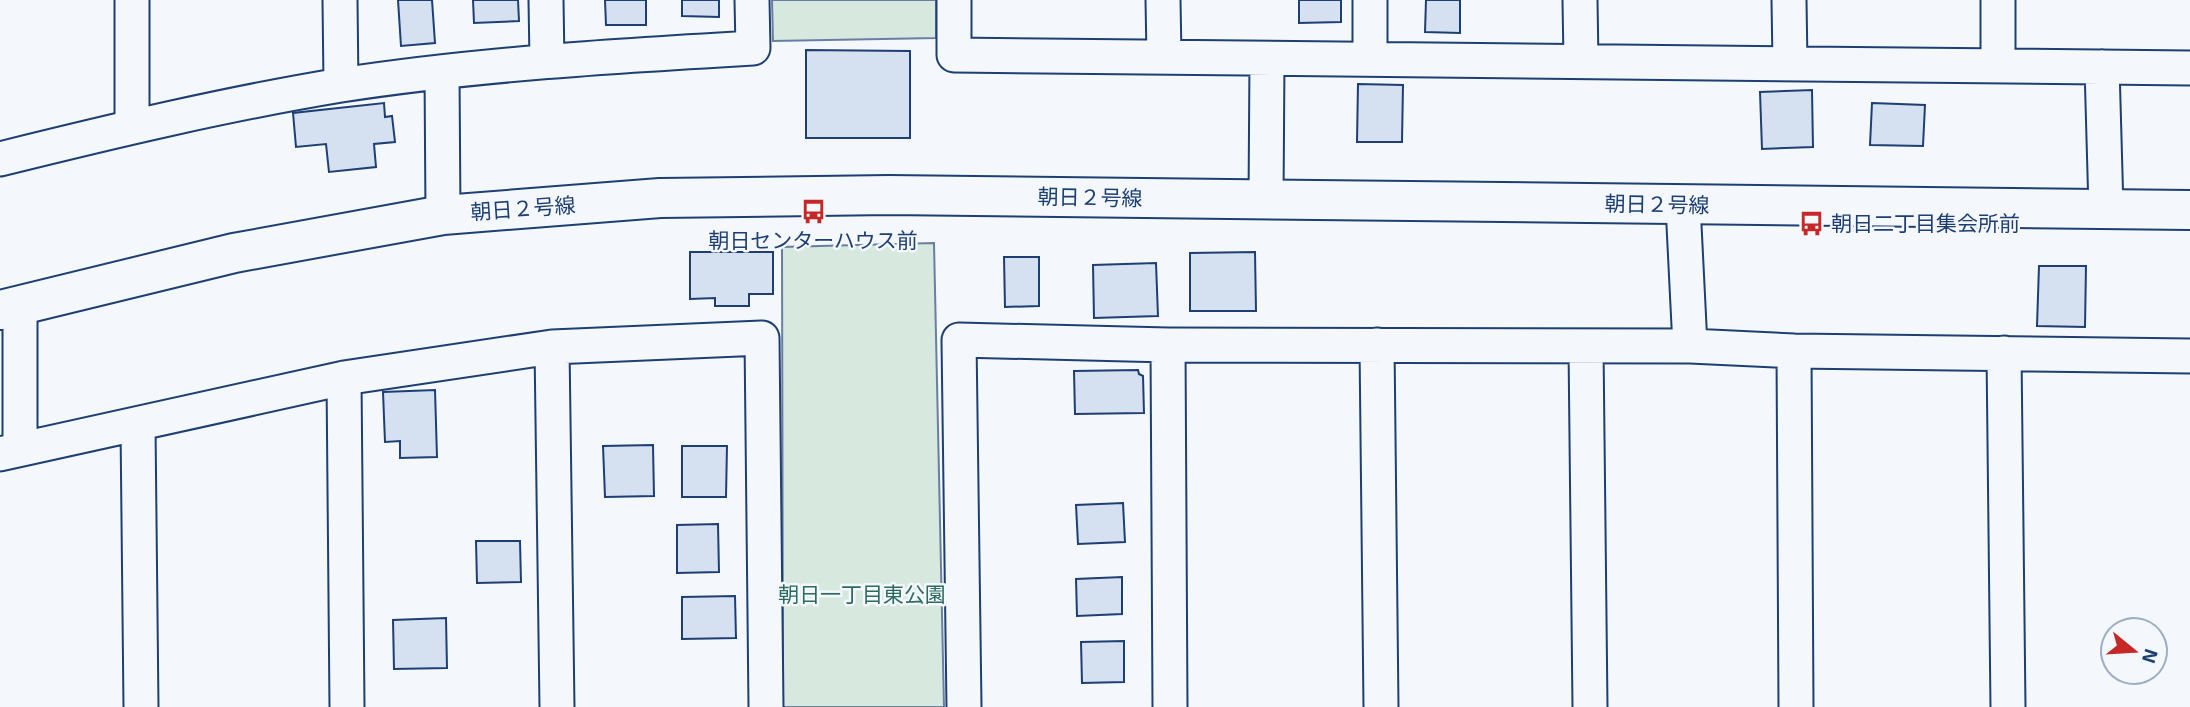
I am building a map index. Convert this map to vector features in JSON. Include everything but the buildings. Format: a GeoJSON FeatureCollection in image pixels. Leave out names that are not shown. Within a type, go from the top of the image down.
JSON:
{"type":"FeatureCollection","features":[{"type":"Feature","properties":{"kind":"street"},"geometry":{"type":"LineString","coordinates":[[132,0],[132,126]]}},
{"type":"Feature","properties":{"kind":"street"},"geometry":{"type":"LineString","coordinates":[[340,0],[341,85]]}},
{"type":"Feature","properties":{"kind":"street"},"geometry":{"type":"LineString","coordinates":[[546,0],[547,61]]}},
{"type":"Feature","properties":{"kind":"street"},"geometry":{"type":"LineString","coordinates":[[0,159],[132,126],[341,85],[547,61],[753,48],[752,0]]}},
{"type":"Feature","properties":{"kind":"street"},"geometry":{"type":"LineString","coordinates":[[954,0],[954,55],[2190,68]]}},
{"type":"Feature","properties":{"kind":"street"},"geometry":{"type":"LineString","coordinates":[[1163,0],[1164,56]]}},
{"type":"Feature","properties":{"kind":"street"},"geometry":{"type":"LineString","coordinates":[[1370,0],[1370,58]]}},
{"type":"Feature","properties":{"kind":"street"},"geometry":{"type":"LineString","coordinates":[[1580,0],[1580,61]]}},
{"type":"Feature","properties":{"kind":"street"},"geometry":{"type":"LineString","coordinates":[[1789,0],[1790,63]]}},
{"type":"Feature","properties":{"kind":"street"},"geometry":{"type":"LineString","coordinates":[[1998,0],[1998,64]]}},
{"type":"Feature","properties":{"kind":"street"},"geometry":{"type":"LineString","coordinates":[[1266,201],[1267,59]]}},
{"type":"Feature","properties":{"kind":"street"},"geometry":{"type":"LineString","coordinates":[[2102,67],[2106,209]]}},
{"type":"Feature","properties":{"kind":"street"},"geometry":{"type":"LineString","coordinates":[[442,72],[443,215]]}},
{"type":"Feature","properties":{"kind":"street","name":"朝日２号線"},"geometry":{"type":"LineString","coordinates":[[10,308],[234,253],[443,215],[660,198],[888,195],[2190,210]]}},
{"type":"Feature","properties":{"kind":"street"},"geometry":{"type":"LineString","coordinates":[[1683,205],[1690,346]]}},
{"type":"Feature","properties":{"kind":"street"},"geometry":{"type":"LineString","coordinates":[[10,308],[10,452],[138,426],[344,378],[552,347],[762,338],[766,707]]}},
{"type":"Feature","properties":{"kind":"street"},"geometry":{"type":"LineString","coordinates":[[964,707],[959,340],[1168,345],[1690,346],[1794,351],[2190,356]]}},
{"type":"Feature","properties":{"kind":"street"},"geometry":{"type":"LineString","coordinates":[[1168,345],[1170,707]]}},
{"type":"Feature","properties":{"kind":"street"},"geometry":{"type":"LineString","coordinates":[[1377,345],[1381,707]]}},
{"type":"Feature","properties":{"kind":"street"},"geometry":{"type":"LineString","coordinates":[[552,347],[557,707]]}},
{"type":"Feature","properties":{"kind":"street"},"geometry":{"type":"LineString","coordinates":[[1586,347],[1590,707]]}},
{"type":"Feature","properties":{"kind":"street"},"geometry":{"type":"LineString","coordinates":[[1794,351],[1796,707]]}},
{"type":"Feature","properties":{"kind":"street"},"geometry":{"type":"LineString","coordinates":[[2004,353],[2008,707]]}},
{"type":"Feature","properties":{"kind":"street"},"geometry":{"type":"LineString","coordinates":[[344,378],[347,707]]}},
{"type":"Feature","properties":{"kind":"street"},"geometry":{"type":"LineString","coordinates":[[138,426],[141,707]]}},
{"type":"Feature","properties":{"kind":"green space"},"geometry":{"type":"Polygon","coordinates":[[[772,0],[936,0],[936,38],[773,41],[772,0]]]}},
{"type":"Feature","properties":{"kind":"green space","name":"朝日一丁目東公園"},"geometry":{"type":"Polygon","coordinates":[[[934,243],[944,707],[783,707],[782,247],[934,243]]]}},
{"type":"Feature","properties":{"kind":"place","name":"朝日センターハウス前"},"geometry":{"type":"Point","coordinates":[813,212]}},
{"type":"Feature","properties":{"kind":"place","name":"朝日二丁目集会所前"},"geometry":{"type":"Point","coordinates":[1811,224]}}]}
